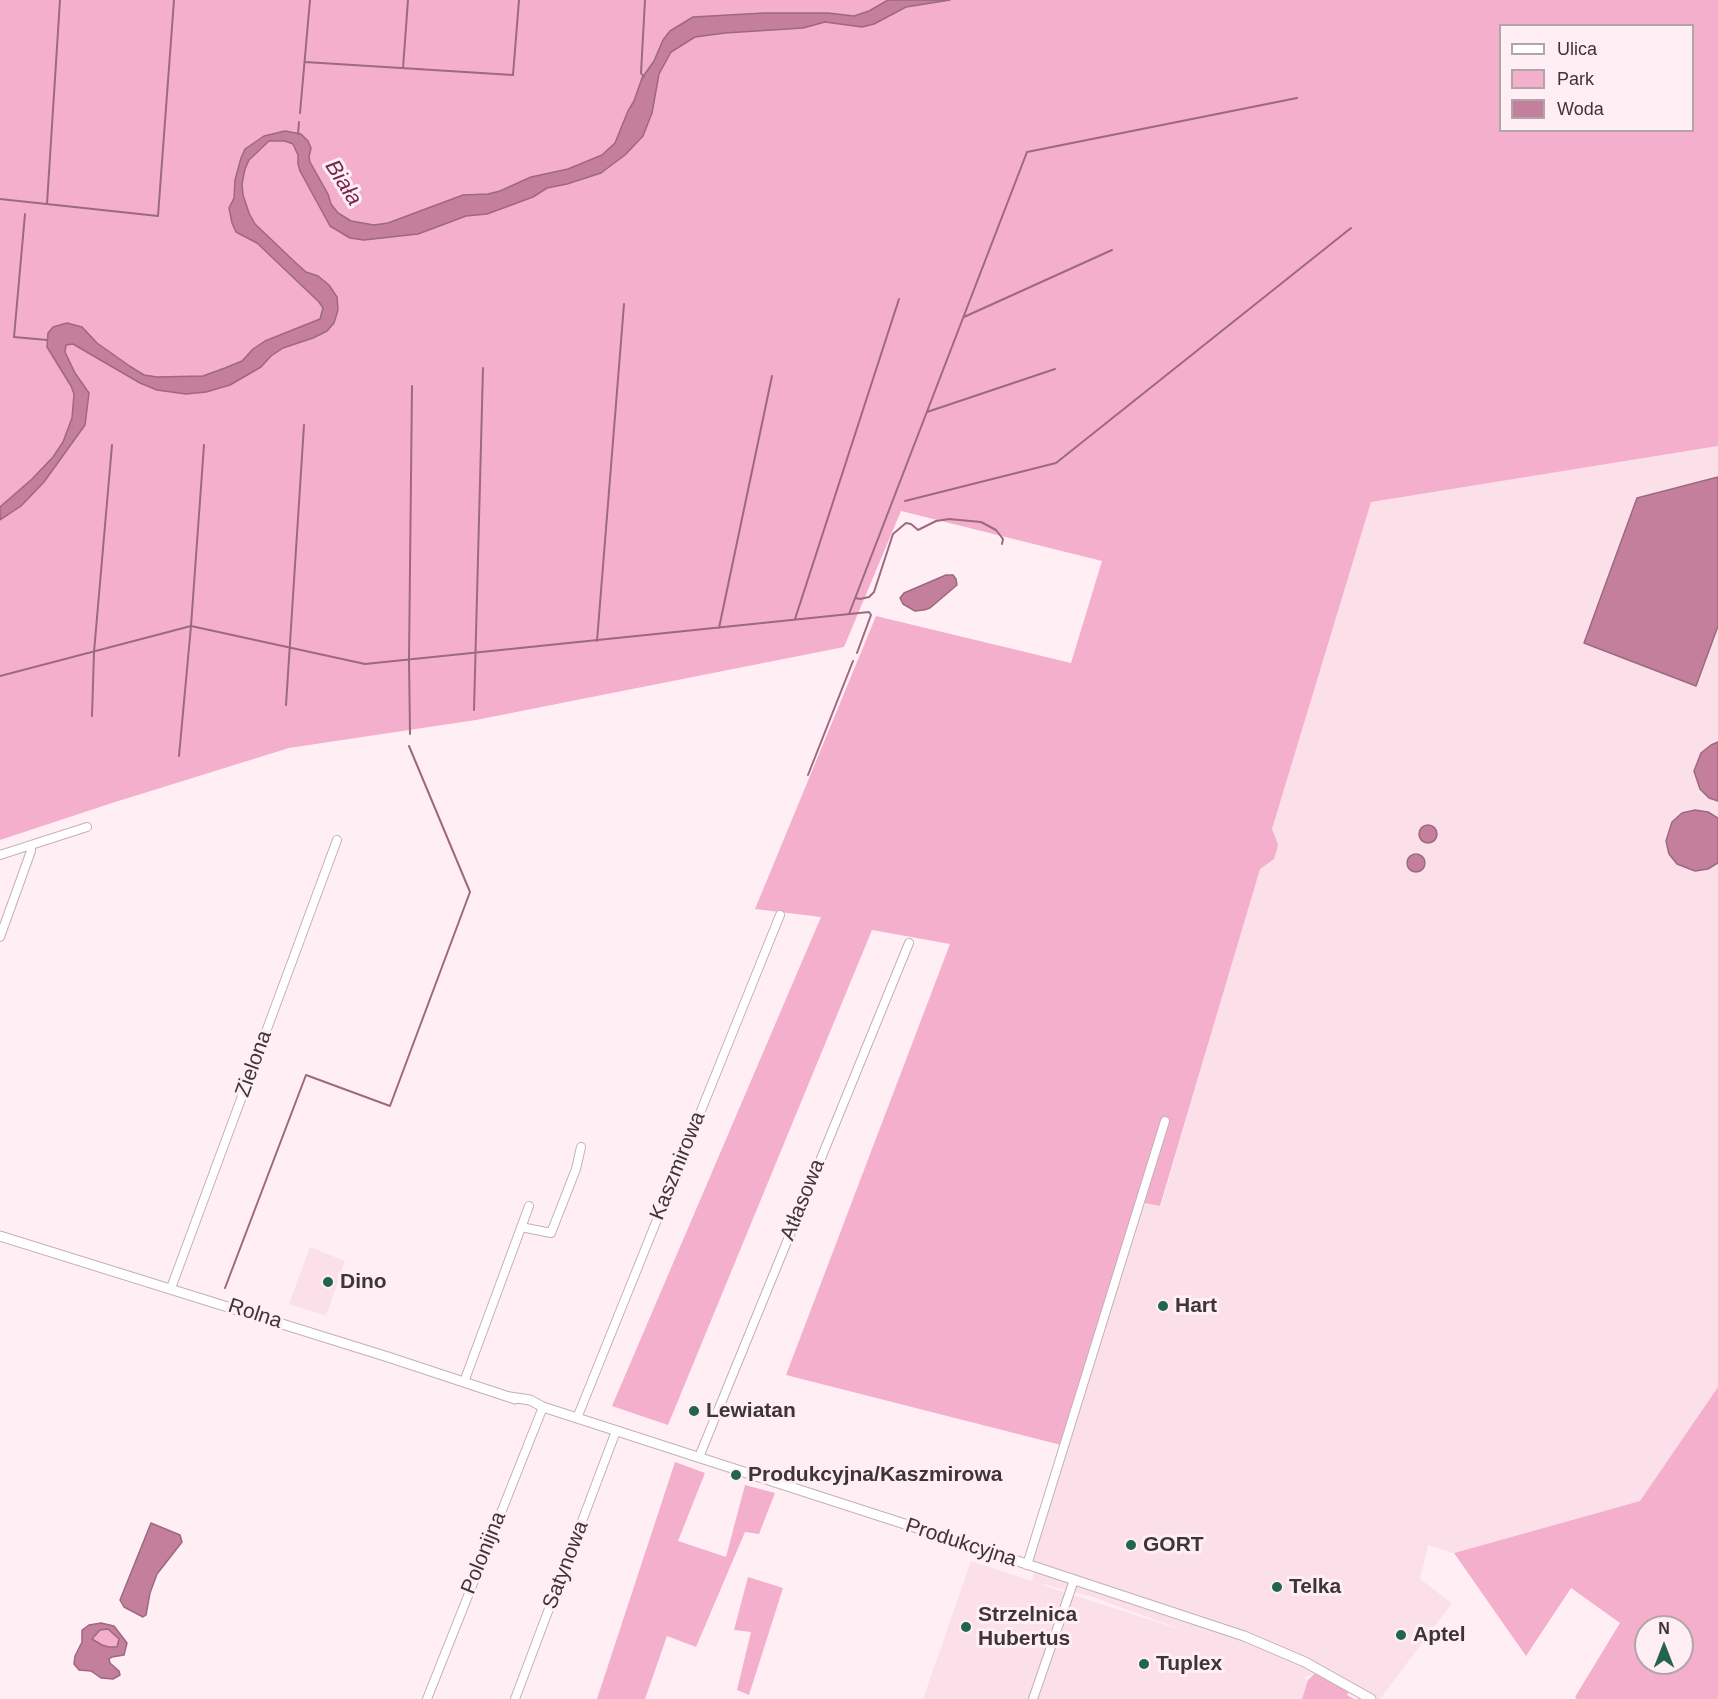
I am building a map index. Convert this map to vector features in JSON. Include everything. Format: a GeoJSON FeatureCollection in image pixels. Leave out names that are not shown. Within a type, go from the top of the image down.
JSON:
{"type":"FeatureCollection","features":[{"type":"Feature","properties":{"kind":"street"},"geometry":{"type":"LineString","coordinates":[[0,855],[87,827]]}},
{"type":"Feature","properties":{"kind":"street","name":"Zielona"},"geometry":{"type":"LineString","coordinates":[[171,1288],[337,840]]}},
{"type":"Feature","properties":{"kind":"street"},"geometry":{"type":"LineString","coordinates":[[0,937],[32,845]]}},
{"type":"Feature","properties":{"kind":"street","name":"Kaszmirowa"},"geometry":{"type":"LineString","coordinates":[[577,1418],[780,915]]}},
{"type":"Feature","properties":{"kind":"street","name":"Atłasowa"},"geometry":{"type":"LineString","coordinates":[[699,1457],[909,943]]}},
{"type":"Feature","properties":{"kind":"street"},"geometry":{"type":"LineString","coordinates":[[1027,1565],[1165,1121]]}},
{"type":"Feature","properties":{"kind":"street"},"geometry":{"type":"LineString","coordinates":[[521,1227],[551,1233],[576,1169],[581,1147]]}},
{"type":"Feature","properties":{"kind":"street"},"geometry":{"type":"LineString","coordinates":[[464,1382],[529,1206]]}},
{"type":"Feature","properties":{"kind":"street","name":"Rolna"},"geometry":{"type":"LineString","coordinates":[[0,1236],[464,1382],[510,1397],[528,1406],[543,1407]]}},
{"type":"Feature","properties":{"kind":"street","name":"Produkcyjna"},"geometry":{"type":"LineString","coordinates":[[543,1407],[1251,1639],[1305,1662],[1371,1699]]}},
{"type":"Feature","properties":{"kind":"street","name":"Polonijna"},"geometry":{"type":"LineString","coordinates":[[427,1699],[543,1407]]}},
{"type":"Feature","properties":{"kind":"street","name":"Satynowa"},"geometry":{"type":"LineString","coordinates":[[515,1699],[616,1431]]}},
{"type":"Feature","properties":{"kind":"street"},"geometry":{"type":"LineString","coordinates":[[1033,1699],[1074,1580]]}},
{"type":"Feature","properties":{"kind":"shaded area"},"geometry":{"type":"Polygon","coordinates":[[[1718,446],[1718,1387],[1640,1501],[1453,1553],[1428,1545],[1420,1579],[1452,1603],[1380,1699],[1360,1699],[1315,1673],[1303,1678],[1308,1680],[1302,1699],[923,1699],[971,1561],[1032,1581],[1035,1568],[1027,1564],[1140,1202],[1161,1206],[1260,868],[1274,859],[1278,844],[1272,829],[1371,501],[1718,446]],[[1042,1584],[1188,1632],[1093,1597],[1042,1584]]]}},
{"type":"Feature","properties":{"kind":"shaded area"},"geometry":{"type":"Polygon","coordinates":[[[310,1247],[345,1261],[326,1316],[289,1304],[310,1247]]]}},
{"type":"Feature","properties":{"kind":"green space"},"geometry":{"type":"Polygon","coordinates":[[[0,0],[1718,0],[1718,446],[1371,502],[1272,829],[1278,844],[1274,859],[1260,869],[1160,1206],[1140,1202],[1065,1446],[786,1375],[950,944],[872,930],[668,1425],[612,1406],[821,917],[755,909],[876,616],[1071,663],[1102,561],[901,511],[844,647],[476,720],[289,748],[0,840],[0,0]]]}},
{"type":"Feature","properties":{"kind":"green space"},"geometry":{"type":"Polygon","coordinates":[[[1718,1387],[1718,1699],[1577,1699],[1575,1697],[1620,1623],[1571,1588],[1526,1656],[1454,1553],[1640,1501],[1718,1387]]]}},
{"type":"Feature","properties":{"kind":"green space"},"geometry":{"type":"Polygon","coordinates":[[[675,1462],[705,1473],[678,1541],[726,1557],[745,1485],[775,1493],[759,1534],[745,1532],[696,1647],[667,1636],[645,1699],[597,1699],[675,1462]]]}},
{"type":"Feature","properties":{"kind":"green space"},"geometry":{"type":"Polygon","coordinates":[[[748,1577],[783,1588],[749,1695],[737,1690],[751,1632],[734,1630],[748,1577]]]}},
{"type":"Feature","properties":{"kind":"green space"},"geometry":{"type":"Polygon","coordinates":[[[108,1629],[119,1639],[117,1647],[102,1645],[91,1639],[100,1630],[108,1629]]]}},
{"type":"Feature","properties":{"kind":"green space"},"geometry":{"type":"Polygon","coordinates":[[[1315,1673],[1349,1692],[1347,1695],[1354,1699],[1302,1699],[1308,1680],[1315,1673]]]}},
{"type":"Feature","properties":{"kind":"water"},"geometry":{"type":"Polygon","coordinates":[[[888,0],[950,0],[906,7],[874,24],[862,27],[825,22],[803,28],[695,37],[671,52],[659,74],[652,113],[643,136],[625,155],[601,173],[547,188],[533,197],[487,214],[466,216],[418,234],[364,240],[350,238],[330,226],[300,171],[298,155],[293,144],[285,141],[269,141],[249,160],[245,169],[242,184],[243,195],[249,213],[255,224],[297,264],[329,285],[337,297],[338,310],[334,323],[327,331],[313,338],[283,348],[261,367],[230,385],[206,392],[186,394],[157,390],[140,383],[73,344],[66,345],[65,352],[75,373],[89,393],[85,425],[44,482],[21,506],[0,520],[0,507],[53,457],[63,442],[72,418],[74,394],[47,347],[48,333],[53,327],[67,323],[82,327],[97,343],[144,375],[203,376],[242,361],[253,349],[265,341],[320,319],[323,308],[319,302],[257,243],[236,232],[232,223],[229,208],[234,198],[235,180],[241,158],[245,149],[264,136],[285,131],[301,134],[311,148],[310,162],[331,204],[338,213],[351,221],[374,225],[388,223],[463,195],[500,191],[531,177],[568,169],[602,155],[615,143],[642,78],[654,61],[663,40],[670,31],[693,17],[764,13],[828,13],[854,16],[869,11],[888,0]]]}},
{"type":"Feature","properties":{"kind":"water"},"geometry":{"type":"Polygon","coordinates":[[[1718,477],[1718,626],[1696,686],[1584,643],[1637,498],[1718,477]]]}},
{"type":"Feature","properties":{"kind":"water"},"geometry":{"type":"Polygon","coordinates":[[[946,575],[953,575],[957,585],[930,608],[915,611],[903,604],[900,598],[904,593],[946,575]]]}},
{"type":"Feature","properties":{"kind":"water"},"geometry":{"type":"Polygon","coordinates":[[[1718,742],[1718,801],[1709,798],[1700,789],[1694,771],[1701,753],[1718,742]]]}},
{"type":"Feature","properties":{"kind":"water"},"geometry":{"type":"Polygon","coordinates":[[[1695,810],[1708,812],[1718,818],[1718,863],[1708,869],[1695,871],[1677,864],[1669,854],[1666,841],[1672,822],[1682,813],[1695,810]]]}},
{"type":"Feature","properties":{"kind":"water"},"geometry":{"type":"Polygon","coordinates":[[[1424,825],[1432,825],[1437,830],[1435,841],[1424,843],[1419,838],[1419,830],[1424,825]]]}},
{"type":"Feature","properties":{"kind":"water"},"geometry":{"type":"Polygon","coordinates":[[[1412,854],[1420,854],[1425,859],[1423,870],[1412,872],[1407,867],[1407,859],[1412,854]]]}},
{"type":"Feature","properties":{"kind":"water"},"geometry":{"type":"Polygon","coordinates":[[[151,1523],[180,1535],[182,1542],[157,1574],[150,1593],[146,1615],[143,1617],[124,1607],[120,1600],[151,1523]]]}},
{"type":"Feature","properties":{"kind":"water"},"geometry":{"type":"Polygon","coordinates":[[[101,1623],[114,1626],[127,1643],[124,1655],[109,1659],[120,1675],[113,1679],[101,1678],[91,1671],[79,1670],[74,1664],[82,1642],[82,1630],[89,1625],[101,1623]],[[108,1629],[100,1630],[92,1639],[102,1645],[117,1647],[119,1639],[108,1629]]]}},
{"type":"Feature","properties":{"kind":"waterway"},"geometry":{"type":"LineString","coordinates":[[47,204],[60,0]]}},
{"type":"Feature","properties":{"kind":"waterway"},"geometry":{"type":"LineString","coordinates":[[0,199],[158,216],[174,0]]}},
{"type":"Feature","properties":{"kind":"waterway"},"geometry":{"type":"LineString","coordinates":[[300,113],[310,0]]}},
{"type":"Feature","properties":{"kind":"waterway"},"geometry":{"type":"LineString","coordinates":[[403,68],[408,0]]}},
{"type":"Feature","properties":{"kind":"waterway"},"geometry":{"type":"LineString","coordinates":[[305,62],[513,75],[519,0]]}},
{"type":"Feature","properties":{"kind":"waterway"},"geometry":{"type":"LineString","coordinates":[[644,77],[641,73],[645,0]]}},
{"type":"Feature","properties":{"kind":"waterway"},"geometry":{"type":"LineString","coordinates":[[849,614],[1027,152],[1297,98]]}},
{"type":"Feature","properties":{"kind":"waterway"},"geometry":{"type":"LineString","coordinates":[[298,134],[299,122]]}},
{"type":"Feature","properties":{"kind":"waterway"},"geometry":{"type":"LineString","coordinates":[[25,214],[14,337],[47,340]]}},
{"type":"Feature","properties":{"kind":"waterway"},"geometry":{"type":"LineString","coordinates":[[905,501],[1056,463],[1351,228]]}},
{"type":"Feature","properties":{"kind":"waterway"},"geometry":{"type":"LineString","coordinates":[[964,317],[1112,250]]}},
{"type":"Feature","properties":{"kind":"waterway"},"geometry":{"type":"LineString","coordinates":[[795,619],[899,299]]}},
{"type":"Feature","properties":{"kind":"waterway"},"geometry":{"type":"LineString","coordinates":[[597,641],[624,304]]}},
{"type":"Feature","properties":{"kind":"waterway"},"geometry":{"type":"LineString","coordinates":[[474,710],[483,368]]}},
{"type":"Feature","properties":{"kind":"waterway"},"geometry":{"type":"LineString","coordinates":[[927,412],[1055,369]]}},
{"type":"Feature","properties":{"kind":"waterway"},"geometry":{"type":"LineString","coordinates":[[719,628],[772,376]]}},
{"type":"Feature","properties":{"kind":"waterway"},"geometry":{"type":"LineString","coordinates":[[410,734],[412,386]]}},
{"type":"Feature","properties":{"kind":"waterway"},"geometry":{"type":"LineString","coordinates":[[286,705],[304,425]]}},
{"type":"Feature","properties":{"kind":"waterway"},"geometry":{"type":"LineString","coordinates":[[92,716],[94,652],[112,445]]}},
{"type":"Feature","properties":{"kind":"waterway"},"geometry":{"type":"LineString","coordinates":[[179,756],[204,445]]}},
{"type":"Feature","properties":{"kind":"waterway"},"geometry":{"type":"LineString","coordinates":[[856,598],[869,597],[874,592],[893,534],[906,523],[918,530],[936,521],[949,519],[981,522],[996,530],[1003,539],[1002,544]]}},
{"type":"Feature","properties":{"kind":"waterway"},"geometry":{"type":"LineString","coordinates":[[0,676],[191,626],[365,664],[869,612],[871,615],[857,653]]}},
{"type":"Feature","properties":{"kind":"waterway"},"geometry":{"type":"LineString","coordinates":[[808,775],[853,661]]}},
{"type":"Feature","properties":{"kind":"waterway"},"geometry":{"type":"LineString","coordinates":[[225,1288],[306,1075],[390,1106],[470,892],[409,746]]}},
{"type":"Feature","properties":{"kind":"place","name":"Dino"},"geometry":{"type":"Point","coordinates":[328,1282]}},
{"type":"Feature","properties":{"kind":"place","name":"Hart"},"geometry":{"type":"Point","coordinates":[1163,1306]}},
{"type":"Feature","properties":{"kind":"place","name":"Lewiatan"},"geometry":{"type":"Point","coordinates":[694,1411]}},
{"type":"Feature","properties":{"kind":"place","name":"Produkcyjna/Kaszmirowa"},"geometry":{"type":"Point","coordinates":[736,1475]}},
{"type":"Feature","properties":{"kind":"place","name":"GORT"},"geometry":{"type":"Point","coordinates":[1131,1545]}},
{"type":"Feature","properties":{"kind":"place","name":"Telka"},"geometry":{"type":"Point","coordinates":[1277,1587]}},
{"type":"Feature","properties":{"kind":"place","name":"Strzelnica Hubertus"},"geometry":{"type":"Point","coordinates":[966,1627]}},
{"type":"Feature","properties":{"kind":"place","name":"Aptel"},"geometry":{"type":"Point","coordinates":[1401,1635]}},
{"type":"Feature","properties":{"kind":"place","name":"Tuplex"},"geometry":{"type":"Point","coordinates":[1144,1664]}},
{"type":"Feature","properties":{"kind":"water label","name":"Biała"},"geometry":{"type":"Point","coordinates":[343,183]}}]}
